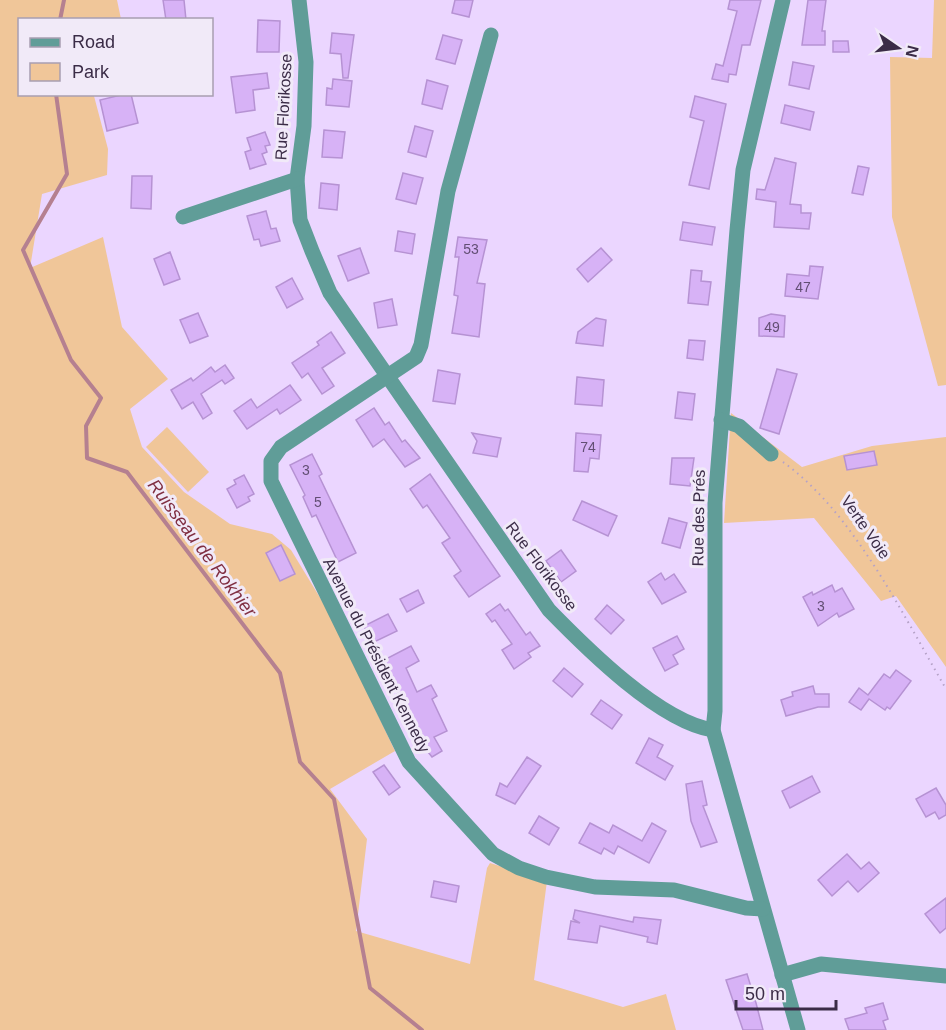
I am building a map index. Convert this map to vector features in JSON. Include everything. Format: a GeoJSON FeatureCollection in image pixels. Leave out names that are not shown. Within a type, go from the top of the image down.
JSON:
{"type":"FeatureCollection","features":[{"type":"Feature","properties":{"kind":"street","name":"Rue Florikosse"},"geometry":{"type":"LineString","coordinates":[[299,0],[306,62],[304,126],[297,179],[300,220],[330,293],[549,610],[596,655],[678,719],[696,727],[713,730]]}},
{"type":"Feature","properties":{"kind":"street","name":"Rue des Prés"},"geometry":{"type":"LineString","coordinates":[[783,0],[743,170],[715,503],[715,711],[713,730],[798,1030]]}},
{"type":"Feature","properties":{"kind":"street"},"geometry":{"type":"LineString","coordinates":[[386,376],[416,357],[421,345],[446,200],[491,36]]}},
{"type":"Feature","properties":{"kind":"street","name":"Rue Florikosse"},"geometry":{"type":"LineString","coordinates":[[183,217],[297,179]]}},
{"type":"Feature","properties":{"kind":"street","name":"Avenue du Président Kennedy"},"geometry":{"type":"LineString","coordinates":[[386,376],[281,447],[271,461],[269,473],[409,762],[493,854],[519,868],[595,887],[674,890],[746,908],[763,909]]}},
{"type":"Feature","properties":{"kind":"street"},"geometry":{"type":"LineString","coordinates":[[721,420],[740,426],[771,454]]}},
{"type":"Feature","properties":{"kind":"street"},"geometry":{"type":"LineString","coordinates":[[782,975],[821,964],[946,976]]}},
{"type":"Feature","properties":{"kind":"path","name":"Verte Voie"},"geometry":{"type":"LineString","coordinates":[[771,454],[808,480],[841,518],[905,618],[946,689]]}},
{"type":"Feature","properties":{"kind":"green space"},"geometry":{"type":"Polygon","coordinates":[[[0,0],[117,0],[121,18],[18,18],[18,96],[94,96],[108,149],[107,175],[42,194],[30,268],[103,237],[122,327],[168,379],[130,409],[142,447],[184,492],[230,524],[272,534],[291,550],[330,614],[395,751],[330,789],[367,839],[356,931],[470,964],[487,868],[490,863],[547,881],[534,980],[623,1007],[666,994],[676,1030],[0,1030],[0,0]]]}},
{"type":"Feature","properties":{"kind":"green space"},"geometry":{"type":"Polygon","coordinates":[[[934,0],[946,0],[946,385],[938,386],[892,217],[890,57],[932,58],[934,0]]]}},
{"type":"Feature","properties":{"kind":"green space"},"geometry":{"type":"Polygon","coordinates":[[[731,413],[802,467],[872,446],[946,437],[946,667],[896,596],[881,601],[814,518],[724,523],[731,413]]]}},
{"type":"Feature","properties":{"kind":"green space"},"geometry":{"type":"Polygon","coordinates":[[[167,427],[209,472],[188,492],[146,447],[167,427]]]}},
{"type":"Feature","properties":{"kind":"building"},"geometry":{"type":"Polygon","coordinates":[[[163,0],[184,0],[186,18],[166,18],[163,0]]]}},
{"type":"Feature","properties":{"kind":"building"},"geometry":{"type":"Polygon","coordinates":[[[455,0],[473,0],[469,17],[452,13],[455,0]]]}},
{"type":"Feature","properties":{"kind":"building"},"geometry":{"type":"Polygon","coordinates":[[[730,0],[761,0],[750,45],[742,45],[736,75],[729,74],[728,82],[712,79],[716,64],[723,66],[737,11],[728,9],[730,0]]]}},
{"type":"Feature","properties":{"kind":"building"},"geometry":{"type":"Polygon","coordinates":[[[808,0],[826,0],[822,31],[825,31],[825,45],[802,45],[808,0]]]}},
{"type":"Feature","properties":{"kind":"building"},"geometry":{"type":"Polygon","coordinates":[[[258,20],[280,21],[279,52],[257,52],[258,20]]]}},
{"type":"Feature","properties":{"kind":"building"},"geometry":{"type":"Polygon","coordinates":[[[332,33],[354,35],[348,78],[343,78],[341,54],[330,53],[332,33]]]}},
{"type":"Feature","properties":{"kind":"building"},"geometry":{"type":"Polygon","coordinates":[[[443,35],[462,40],[455,64],[436,59],[443,35]]]}},
{"type":"Feature","properties":{"kind":"building"},"geometry":{"type":"Polygon","coordinates":[[[833,41],[848,41],[849,52],[833,52],[833,41]]]}},
{"type":"Feature","properties":{"kind":"building"},"geometry":{"type":"Polygon","coordinates":[[[793,62],[814,66],[809,89],[789,85],[793,62]]]}},
{"type":"Feature","properties":{"kind":"building"},"geometry":{"type":"Polygon","coordinates":[[[267,73],[269,88],[253,90],[255,110],[236,113],[231,77],[267,73]]]}},
{"type":"Feature","properties":{"kind":"building"},"geometry":{"type":"Polygon","coordinates":[[[333,79],[352,81],[349,107],[326,105],[327,88],[332,89],[333,79]]]}},
{"type":"Feature","properties":{"kind":"building"},"geometry":{"type":"Polygon","coordinates":[[[427,80],[448,86],[442,109],[422,104],[427,80]]]}},
{"type":"Feature","properties":{"kind":"building"},"geometry":{"type":"Polygon","coordinates":[[[117,96],[131,96],[138,123],[107,131],[100,100],[117,96]]]}},
{"type":"Feature","properties":{"kind":"building"},"geometry":{"type":"Polygon","coordinates":[[[695,96],[726,104],[709,189],[689,185],[704,121],[690,117],[695,96]]]}},
{"type":"Feature","properties":{"kind":"building"},"geometry":{"type":"Polygon","coordinates":[[[785,105],[814,112],[810,130],[781,123],[785,105]]]}},
{"type":"Feature","properties":{"kind":"building"},"geometry":{"type":"Polygon","coordinates":[[[415,126],[433,131],[426,157],[408,152],[415,126]]]}},
{"type":"Feature","properties":{"kind":"building"},"geometry":{"type":"Polygon","coordinates":[[[324,130],[345,132],[342,158],[322,157],[324,130]]]}},
{"type":"Feature","properties":{"kind":"building"},"geometry":{"type":"Polygon","coordinates":[[[265,132],[270,145],[265,146],[267,152],[262,154],[266,164],[250,169],[245,152],[251,150],[247,138],[265,132]]]}},
{"type":"Feature","properties":{"kind":"building"},"geometry":{"type":"Polygon","coordinates":[[[775,158],[796,163],[790,204],[801,205],[801,213],[811,213],[809,229],[774,227],[776,202],[756,199],[757,189],[765,190],[775,158]]]}},
{"type":"Feature","properties":{"kind":"building"},"geometry":{"type":"Polygon","coordinates":[[[858,166],[869,168],[863,195],[852,193],[858,166]]]}},
{"type":"Feature","properties":{"kind":"building"},"geometry":{"type":"Polygon","coordinates":[[[403,173],[423,178],[416,204],[396,199],[403,173]]]}},
{"type":"Feature","properties":{"kind":"building"},"geometry":{"type":"Polygon","coordinates":[[[132,176],[152,176],[151,209],[131,208],[132,176]]]}},
{"type":"Feature","properties":{"kind":"building"},"geometry":{"type":"Polygon","coordinates":[[[321,183],[339,185],[337,210],[319,208],[321,183]]]}},
{"type":"Feature","properties":{"kind":"building"},"geometry":{"type":"Polygon","coordinates":[[[266,211],[271,229],[276,228],[280,241],[261,246],[259,239],[254,240],[247,216],[266,211]]]}},
{"type":"Feature","properties":{"kind":"building"},"geometry":{"type":"Polygon","coordinates":[[[683,222],[715,227],[712,245],[680,240],[683,222]]]}},
{"type":"Feature","properties":{"kind":"building"},"geometry":{"type":"Polygon","coordinates":[[[398,231],[415,234],[412,254],[395,251],[398,231]]]}},
{"type":"Feature","properties":{"kind":"building"},"geometry":{"type":"Polygon","coordinates":[[[458,237],[487,240],[477,283],[485,284],[479,337],[452,333],[458,296],[454,295],[459,257],[455,257],[458,237]]]}},
{"type":"Feature","properties":{"kind":"building"},"geometry":{"type":"Polygon","coordinates":[[[360,248],[369,273],[348,281],[338,256],[360,248]]]}},
{"type":"Feature","properties":{"kind":"building"},"geometry":{"type":"Polygon","coordinates":[[[601,248],[612,260],[588,282],[577,269],[601,248]]]}},
{"type":"Feature","properties":{"kind":"building"},"geometry":{"type":"Polygon","coordinates":[[[170,252],[180,279],[164,285],[154,259],[170,252]]]}},
{"type":"Feature","properties":{"kind":"building"},"geometry":{"type":"Polygon","coordinates":[[[810,266],[823,267],[818,299],[785,296],[787,274],[809,276],[810,266]]]}},
{"type":"Feature","properties":{"kind":"building"},"geometry":{"type":"Polygon","coordinates":[[[691,270],[702,271],[701,281],[711,282],[708,305],[688,303],[691,270]]]}},
{"type":"Feature","properties":{"kind":"building"},"geometry":{"type":"Polygon","coordinates":[[[292,278],[303,299],[287,308],[276,287],[292,278]]]}},
{"type":"Feature","properties":{"kind":"building"},"geometry":{"type":"Polygon","coordinates":[[[392,299],[397,325],[378,328],[374,303],[392,299]]]}},
{"type":"Feature","properties":{"kind":"building"},"geometry":{"type":"Polygon","coordinates":[[[198,313],[208,336],[190,343],[180,320],[198,313]]]}},
{"type":"Feature","properties":{"kind":"building"},"geometry":{"type":"Polygon","coordinates":[[[771,314],[785,316],[784,337],[759,336],[759,318],[771,314]]]}},
{"type":"Feature","properties":{"kind":"building"},"geometry":{"type":"Polygon","coordinates":[[[596,318],[606,320],[603,346],[576,343],[578,332],[596,318]]]}},
{"type":"Feature","properties":{"kind":"building"},"geometry":{"type":"Polygon","coordinates":[[[331,332],[345,353],[322,368],[334,386],[322,394],[308,373],[302,378],[292,363],[319,345],[317,342],[331,332]]]}},
{"type":"Feature","properties":{"kind":"building"},"geometry":{"type":"Polygon","coordinates":[[[689,340],[705,341],[703,360],[687,358],[689,340]]]}},
{"type":"Feature","properties":{"kind":"building"},"geometry":{"type":"Polygon","coordinates":[[[225,365],[234,378],[225,384],[222,380],[201,394],[212,413],[203,419],[193,402],[182,409],[171,390],[191,378],[193,381],[211,367],[215,372],[225,365]]]}},
{"type":"Feature","properties":{"kind":"building"},"geometry":{"type":"Polygon","coordinates":[[[777,369],[797,374],[779,434],[760,428],[777,369]]]}},
{"type":"Feature","properties":{"kind":"building"},"geometry":{"type":"Polygon","coordinates":[[[438,370],[460,374],[455,404],[433,401],[438,370]]]}},
{"type":"Feature","properties":{"kind":"building"},"geometry":{"type":"Polygon","coordinates":[[[577,377],[604,380],[602,406],[575,404],[577,377]]]}},
{"type":"Feature","properties":{"kind":"building"},"geometry":{"type":"Polygon","coordinates":[[[290,385],[301,400],[280,414],[277,409],[247,429],[234,411],[251,399],[257,408],[290,385]]]}},
{"type":"Feature","properties":{"kind":"building"},"geometry":{"type":"Polygon","coordinates":[[[678,392],[695,394],[692,420],[675,418],[678,392]]]}},
{"type":"Feature","properties":{"kind":"building"},"geometry":{"type":"Polygon","coordinates":[[[374,408],[385,425],[389,422],[402,442],[405,440],[420,458],[405,467],[384,439],[373,447],[356,420],[374,408]]]}},
{"type":"Feature","properties":{"kind":"building"},"geometry":{"type":"Polygon","coordinates":[[[472,433],[501,438],[497,457],[473,453],[477,441],[472,433]]]}},
{"type":"Feature","properties":{"kind":"building"},"geometry":{"type":"Polygon","coordinates":[[[576,433],[601,435],[599,459],[590,458],[588,472],[574,471],[576,433]]]}},
{"type":"Feature","properties":{"kind":"building"},"geometry":{"type":"Polygon","coordinates":[[[874,451],[877,465],[847,470],[844,456],[874,451]]]}},
{"type":"Feature","properties":{"kind":"building"},"geometry":{"type":"Polygon","coordinates":[[[312,454],[322,474],[319,476],[356,553],[338,562],[316,515],[312,517],[303,497],[305,495],[290,465],[312,454]]]}},
{"type":"Feature","properties":{"kind":"building"},"geometry":{"type":"Polygon","coordinates":[[[672,458],[694,458],[690,486],[670,484],[672,458]]]}},
{"type":"Feature","properties":{"kind":"building"},"geometry":{"type":"Polygon","coordinates":[[[430,474],[500,576],[469,597],[454,576],[461,571],[442,543],[450,538],[427,505],[423,508],[410,489],[430,474]]]}},
{"type":"Feature","properties":{"kind":"building"},"geometry":{"type":"Polygon","coordinates":[[[244,475],[254,494],[248,497],[250,501],[237,508],[227,489],[236,484],[234,480],[244,475]]]}},
{"type":"Feature","properties":{"kind":"building"},"geometry":{"type":"Polygon","coordinates":[[[582,501],[617,516],[608,536],[573,520],[582,501]]]}},
{"type":"Feature","properties":{"kind":"building"},"geometry":{"type":"Polygon","coordinates":[[[669,518],[687,523],[680,548],[662,543],[669,518]]]}},
{"type":"Feature","properties":{"kind":"building"},"geometry":{"type":"Polygon","coordinates":[[[281,545],[295,574],[280,581],[266,553],[281,545]]]}},
{"type":"Feature","properties":{"kind":"building"},"geometry":{"type":"Polygon","coordinates":[[[561,550],[576,571],[561,582],[546,561],[561,550]]]}},
{"type":"Feature","properties":{"kind":"building"},"geometry":{"type":"Polygon","coordinates":[[[661,573],[665,580],[674,574],[686,592],[662,604],[648,582],[661,573]]]}},
{"type":"Feature","properties":{"kind":"building"},"geometry":{"type":"Polygon","coordinates":[[[832,585],[835,592],[842,588],[854,609],[839,617],[837,613],[818,626],[803,597],[812,592],[813,595],[832,585]]]}},
{"type":"Feature","properties":{"kind":"building"},"geometry":{"type":"Polygon","coordinates":[[[418,590],[424,603],[407,612],[400,599],[418,590]]]}},
{"type":"Feature","properties":{"kind":"building"},"geometry":{"type":"Polygon","coordinates":[[[500,604],[505,611],[508,609],[526,635],[530,632],[540,646],[528,653],[531,657],[514,669],[502,650],[512,644],[495,620],[492,622],[486,614],[500,604]]]}},
{"type":"Feature","properties":{"kind":"building"},"geometry":{"type":"Polygon","coordinates":[[[607,605],[624,620],[611,634],[595,619],[607,605]]]}},
{"type":"Feature","properties":{"kind":"building"},"geometry":{"type":"Polygon","coordinates":[[[388,614],[397,631],[372,643],[364,626],[388,614]]]}},
{"type":"Feature","properties":{"kind":"building"},"geometry":{"type":"Polygon","coordinates":[[[677,636],[684,649],[673,655],[678,664],[665,671],[653,648],[677,636]]]}},
{"type":"Feature","properties":{"kind":"building"},"geometry":{"type":"Polygon","coordinates":[[[411,646],[419,661],[406,668],[417,692],[431,685],[437,696],[432,699],[447,731],[434,737],[442,751],[432,757],[421,743],[382,661],[411,646]]]}},
{"type":"Feature","properties":{"kind":"building"},"geometry":{"type":"Polygon","coordinates":[[[564,668],[583,684],[572,697],[553,681],[564,668]]]}},
{"type":"Feature","properties":{"kind":"building"},"geometry":{"type":"Polygon","coordinates":[[[896,670],[911,681],[890,709],[887,707],[885,710],[869,699],[861,710],[849,702],[859,688],[868,695],[884,674],[890,678],[896,670]]]}},
{"type":"Feature","properties":{"kind":"building"},"geometry":{"type":"Polygon","coordinates":[[[813,686],[815,694],[829,694],[829,707],[818,707],[786,716],[781,700],[793,696],[792,692],[813,686]]]}},
{"type":"Feature","properties":{"kind":"building"},"geometry":{"type":"Polygon","coordinates":[[[601,700],[622,715],[612,729],[591,714],[601,700]]]}},
{"type":"Feature","properties":{"kind":"building"},"geometry":{"type":"Polygon","coordinates":[[[649,738],[663,745],[657,757],[673,766],[665,780],[636,763],[649,738]]]}},
{"type":"Feature","properties":{"kind":"building"},"geometry":{"type":"Polygon","coordinates":[[[527,757],[541,766],[515,804],[496,795],[500,783],[507,787],[527,757]]]}},
{"type":"Feature","properties":{"kind":"building"},"geometry":{"type":"Polygon","coordinates":[[[384,765],[400,787],[389,795],[373,772],[384,765]]]}},
{"type":"Feature","properties":{"kind":"building"},"geometry":{"type":"Polygon","coordinates":[[[812,776],[820,792],[790,808],[782,791],[812,776]]]}},
{"type":"Feature","properties":{"kind":"building"},"geometry":{"type":"Polygon","coordinates":[[[702,781],[707,805],[703,806],[717,842],[701,847],[691,821],[686,784],[702,781]]]}},
{"type":"Feature","properties":{"kind":"building"},"geometry":{"type":"Polygon","coordinates":[[[936,788],[946,805],[946,815],[939,819],[935,812],[926,817],[916,799],[936,788]]]}},
{"type":"Feature","properties":{"kind":"building"},"geometry":{"type":"Polygon","coordinates":[[[539,816],[559,828],[549,845],[529,833],[539,816]]]}},
{"type":"Feature","properties":{"kind":"building"},"geometry":{"type":"Polygon","coordinates":[[[590,823],[609,833],[613,825],[642,841],[652,823],[666,831],[649,863],[618,846],[614,854],[604,848],[601,854],[579,843],[590,823]]]}},
{"type":"Feature","properties":{"kind":"building"},"geometry":{"type":"Polygon","coordinates":[[[847,854],[861,869],[869,862],[879,873],[858,892],[848,881],[832,896],[818,880],[847,854]]]}},
{"type":"Feature","properties":{"kind":"building"},"geometry":{"type":"Polygon","coordinates":[[[434,881],[459,886],[456,902],[431,897],[434,881]]]}},
{"type":"Feature","properties":{"kind":"building"},"geometry":{"type":"Polygon","coordinates":[[[946,898],[946,928],[940,933],[925,914],[946,898]]]}},
{"type":"Feature","properties":{"kind":"building"},"geometry":{"type":"Polygon","coordinates":[[[575,910],[633,922],[634,917],[661,920],[657,944],[647,942],[648,937],[600,926],[597,943],[568,939],[571,921],[580,923],[573,919],[575,910]]]}},
{"type":"Feature","properties":{"kind":"building"},"geometry":{"type":"Polygon","coordinates":[[[747,974],[763,1030],[743,1030],[726,980],[747,974]]]}},
{"type":"Feature","properties":{"kind":"building"},"geometry":{"type":"Polygon","coordinates":[[[883,1003],[888,1019],[883,1021],[886,1030],[849,1030],[845,1019],[867,1013],[865,1008],[883,1003]]]}},
{"type":"Feature","properties":{"kind":"waterway","name":"Ruisseau de Rokhier"},"geometry":{"type":"LineString","coordinates":[[60,18],[64,0]]}},
{"type":"Feature","properties":{"kind":"waterway","name":"Ruisseau de Rokhier"},"geometry":{"type":"LineString","coordinates":[[56,96],[67,174],[23,250],[71,360],[101,398],[86,426],[87,458],[127,472],[280,673],[300,762],[334,799],[370,988],[422,1030]]}}]}
